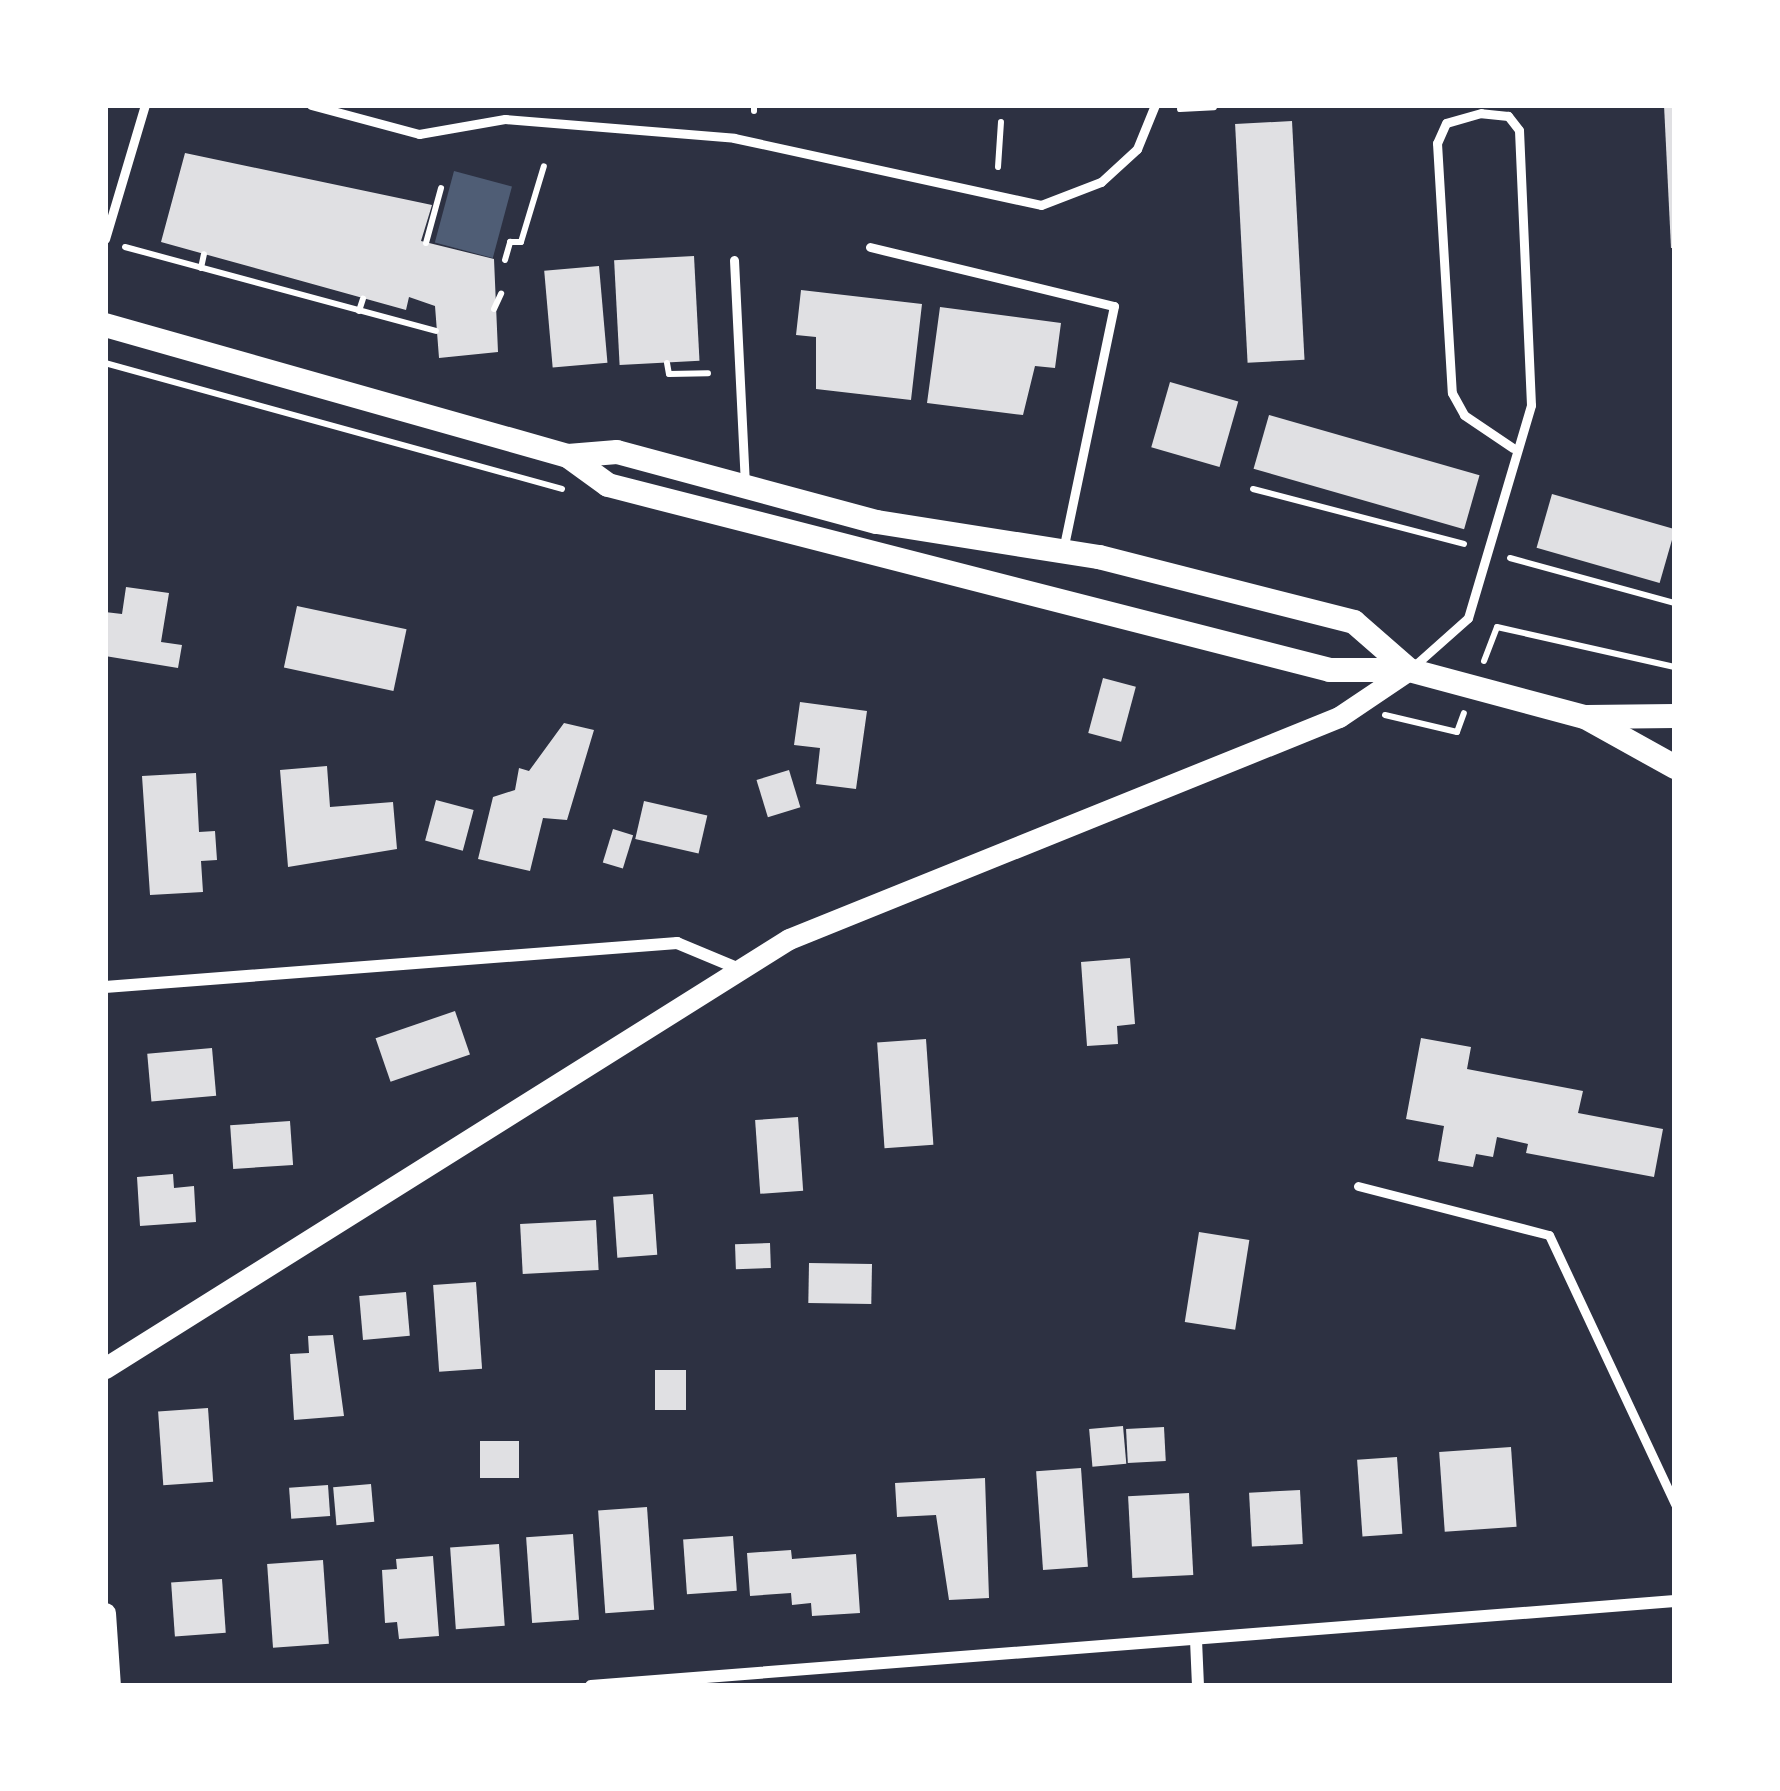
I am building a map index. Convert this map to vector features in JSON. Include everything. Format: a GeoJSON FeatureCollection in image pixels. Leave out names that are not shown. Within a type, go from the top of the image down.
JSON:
{"type":"FeatureCollection","features":[{"type":"Feature","properties":{"kind":"main road"},"geometry":{"type":"LineString","coordinates":[[105,325],[568,456],[608,485],[1330,670],[1409,670],[1585,717],[1675,767]]}},
{"type":"Feature","properties":{"kind":"main road"},"geometry":{"type":"LineString","coordinates":[[568,456],[617,452],[877,523],[1063,551],[1354,622],[1409,670]]}},
{"type":"Feature","properties":{"kind":"main road"},"geometry":{"type":"LineString","coordinates":[[1585,717],[1675,716]]}},
{"type":"Feature","properties":{"kind":"street"},"geometry":{"type":"LineString","coordinates":[[105,1368],[789,939],[1339,717],[1409,670]]}},
{"type":"Feature","properties":{"kind":"street"},"geometry":{"type":"LineString","coordinates":[[105,987],[677,943],[737,968]]}},
{"type":"Feature","properties":{"kind":"street"},"geometry":{"type":"LineString","coordinates":[[591,1686],[1675,1601]]}},
{"type":"Feature","properties":{"kind":"street"},"geometry":{"type":"LineString","coordinates":[[105,1613],[110,1686]]}},
{"type":"Feature","properties":{"kind":"street"},"geometry":{"type":"LineString","coordinates":[[1196,1640],[1198,1686]]}},
{"type":"Feature","properties":{"kind":"lane"},"geometry":{"type":"LineString","coordinates":[[105,239],[145,105]]}},
{"type":"Feature","properties":{"kind":"lane"},"geometry":{"type":"LineString","coordinates":[[310,105],[419,134],[505,119],[734,138],[1041,205],[1101,182],[1137,149],[1155,105]]}},
{"type":"Feature","properties":{"kind":"lane"},"geometry":{"type":"LineString","coordinates":[[1409,670],[1468,618],[1513,448],[1531,406],[1520,130],[1508,116],[1481,109],[1446,123],[1437,143],[1451,393],[1464,415],[1513,448]]}},
{"type":"Feature","properties":{"kind":"lane"},"geometry":{"type":"LineString","coordinates":[[870,247],[1114,306],[1063,551]]}},
{"type":"Feature","properties":{"kind":"lane"},"geometry":{"type":"LineString","coordinates":[[734,260],[745,488]]}},
{"type":"Feature","properties":{"kind":"lane"},"geometry":{"type":"LineString","coordinates":[[1358,1186],[1549,1235],[1675,1504]]}},
{"type":"Feature","properties":{"kind":"path"},"geometry":{"type":"LineString","coordinates":[[1180,110],[1214,106]]}},
{"type":"Feature","properties":{"kind":"path"},"geometry":{"type":"LineString","coordinates":[[998,167],[1000,122]]}},
{"type":"Feature","properties":{"kind":"path"},"geometry":{"type":"LineString","coordinates":[[505,260],[510,242],[521,242],[544,166]]}},
{"type":"Feature","properties":{"kind":"path"},"geometry":{"type":"LineString","coordinates":[[426,243],[440,188]]}},
{"type":"Feature","properties":{"kind":"path"},"geometry":{"type":"LineString","coordinates":[[125,248],[284,286],[436,331]]}},
{"type":"Feature","properties":{"kind":"path"},"geometry":{"type":"LineString","coordinates":[[201,268],[203,254]]}},
{"type":"Feature","properties":{"kind":"path"},"geometry":{"type":"LineString","coordinates":[[494,309],[502,294]]}},
{"type":"Feature","properties":{"kind":"path"},"geometry":{"type":"LineString","coordinates":[[358,311],[363,299]]}},
{"type":"Feature","properties":{"kind":"path"},"geometry":{"type":"LineString","coordinates":[[667,363],[669,374],[708,373]]}},
{"type":"Feature","properties":{"kind":"path"},"geometry":{"type":"LineString","coordinates":[[1253,489],[1464,544]]}},
{"type":"Feature","properties":{"kind":"path"},"geometry":{"type":"LineString","coordinates":[[1510,558],[1675,603]]}},
{"type":"Feature","properties":{"kind":"path"},"geometry":{"type":"LineString","coordinates":[[1497,628],[1675,668]]}},
{"type":"Feature","properties":{"kind":"path"},"geometry":{"type":"LineString","coordinates":[[1412,722],[1457,733],[1460,725]]}},
{"type":"Feature","properties":{"kind":"water"},"geometry":{"type":"Polygon","coordinates":[[[454,171],[512,187],[493,258],[435,242],[454,171]]]}},
{"type":"Feature","properties":{"kind":"building"},"geometry":{"type":"Polygon","coordinates":[[[1664,105],[1675,105],[1675,248],[1671,248],[1664,105]]]}},
{"type":"Feature","properties":{"kind":"building"},"geometry":{"type":"Polygon","coordinates":[[[1292,121],[1305,360],[1248,363],[1235,124],[1292,121]]]}},
{"type":"Feature","properties":{"kind":"building"},"geometry":{"type":"Polygon","coordinates":[[[185,153],[432,205],[421,241],[494,259],[498,352],[439,358],[435,306],[409,297],[406,310],[161,242],[185,153]]]}},
{"type":"Feature","properties":{"kind":"building"},"geometry":{"type":"Polygon","coordinates":[[[694,256],[699,361],[620,365],[614,260],[694,256]]]}},
{"type":"Feature","properties":{"kind":"building"},"geometry":{"type":"Polygon","coordinates":[[[599,266],[607,363],[553,367],[544,271],[599,266]]]}},
{"type":"Feature","properties":{"kind":"building"},"geometry":{"type":"Polygon","coordinates":[[[801,290],[922,304],[911,400],[816,389],[816,337],[796,335],[801,290]]]}},
{"type":"Feature","properties":{"kind":"building"},"geometry":{"type":"Polygon","coordinates":[[[940,307],[1061,323],[1055,368],[1035,366],[1023,415],[927,403],[940,307]]]}},
{"type":"Feature","properties":{"kind":"building"},"geometry":{"type":"Polygon","coordinates":[[[1170,382],[1238,402],[1220,467],[1151,447],[1170,382]]]}},
{"type":"Feature","properties":{"kind":"building"},"geometry":{"type":"Polygon","coordinates":[[[1269,415],[1480,475],[1464,529],[1254,469],[1269,415]]]}},
{"type":"Feature","properties":{"kind":"building"},"geometry":{"type":"Polygon","coordinates":[[[1552,494],[1675,529],[1660,583],[1537,548],[1552,494]]]}},
{"type":"Feature","properties":{"kind":"building"},"geometry":{"type":"Polygon","coordinates":[[[126,587],[169,593],[161,642],[182,645],[178,668],[105,656],[105,612],[122,614],[126,587]]]}},
{"type":"Feature","properties":{"kind":"building"},"geometry":{"type":"Polygon","coordinates":[[[297,606],[407,629],[393,691],[284,668],[297,606]]]}},
{"type":"Feature","properties":{"kind":"building"},"geometry":{"type":"Polygon","coordinates":[[[1103,678],[1136,687],[1121,742],[1088,733],[1103,678]]]}},
{"type":"Feature","properties":{"kind":"building"},"geometry":{"type":"Polygon","coordinates":[[[800,702],[867,711],[856,789],[816,784],[820,748],[794,745],[800,702]]]}},
{"type":"Feature","properties":{"kind":"building"},"geometry":{"type":"Polygon","coordinates":[[[564,723],[594,730],[567,820],[543,818],[530,871],[478,859],[493,797],[515,790],[519,768],[529,771],[564,723]]]}},
{"type":"Feature","properties":{"kind":"building"},"geometry":{"type":"Polygon","coordinates":[[[327,766],[330,807],[393,802],[397,849],[288,867],[280,770],[327,766]]]}},
{"type":"Feature","properties":{"kind":"building"},"geometry":{"type":"Polygon","coordinates":[[[789,770],[800,807],[768,817],[756,780],[789,770]]]}},
{"type":"Feature","properties":{"kind":"building"},"geometry":{"type":"Polygon","coordinates":[[[196,773],[199,832],[215,831],[217,860],[201,861],[203,892],[150,895],[142,776],[196,773]]]}},
{"type":"Feature","properties":{"kind":"building"},"geometry":{"type":"Polygon","coordinates":[[[436,800],[474,810],[463,851],[425,841],[436,800]]]}},
{"type":"Feature","properties":{"kind":"building"},"geometry":{"type":"Polygon","coordinates":[[[644,801],[707,816],[699,854],[635,839],[644,801]]]}},
{"type":"Feature","properties":{"kind":"building"},"geometry":{"type":"Polygon","coordinates":[[[613,829],[633,835],[623,869],[603,862],[613,829]]]}},
{"type":"Feature","properties":{"kind":"building"},"geometry":{"type":"Polygon","coordinates":[[[1130,958],[1135,1024],[1117,1026],[1118,1044],[1087,1046],[1081,962],[1130,958]]]}},
{"type":"Feature","properties":{"kind":"building"},"geometry":{"type":"Polygon","coordinates":[[[455,1011],[470,1054],[391,1082],[376,1038],[455,1011]]]}},
{"type":"Feature","properties":{"kind":"building"},"geometry":{"type":"Polygon","coordinates":[[[1421,1038],[1471,1047],[1467,1069],[1583,1091],[1578,1113],[1663,1129],[1654,1177],[1526,1153],[1528,1144],[1497,1137],[1493,1157],[1476,1154],[1473,1167],[1438,1161],[1444,1126],[1406,1119],[1421,1038]]]}},
{"type":"Feature","properties":{"kind":"building"},"geometry":{"type":"Polygon","coordinates":[[[926,1039],[933,1145],[885,1148],[877,1042],[926,1039]]]}},
{"type":"Feature","properties":{"kind":"building"},"geometry":{"type":"Polygon","coordinates":[[[212,1048],[216,1096],[151,1101],[147,1054],[212,1048]]]}},
{"type":"Feature","properties":{"kind":"building"},"geometry":{"type":"Polygon","coordinates":[[[798,1117],[803,1191],[760,1194],[755,1120],[798,1117]]]}},
{"type":"Feature","properties":{"kind":"building"},"geometry":{"type":"Polygon","coordinates":[[[290,1121],[293,1165],[233,1169],[230,1125],[290,1121]]]}},
{"type":"Feature","properties":{"kind":"building"},"geometry":{"type":"Polygon","coordinates":[[[173,1174],[174,1188],[194,1186],[196,1222],[140,1226],[137,1177],[173,1174]]]}},
{"type":"Feature","properties":{"kind":"building"},"geometry":{"type":"Polygon","coordinates":[[[653,1194],[657,1255],[617,1258],[613,1197],[653,1194]]]}},
{"type":"Feature","properties":{"kind":"building"},"geometry":{"type":"Polygon","coordinates":[[[596,1220],[599,1270],[523,1274],[520,1224],[596,1220]]]}},
{"type":"Feature","properties":{"kind":"building"},"geometry":{"type":"Polygon","coordinates":[[[1199,1232],[1249,1240],[1235,1330],[1185,1322],[1199,1232]]]}},
{"type":"Feature","properties":{"kind":"building"},"geometry":{"type":"Polygon","coordinates":[[[770,1243],[771,1268],[736,1269],[735,1244],[770,1243]]]}},
{"type":"Feature","properties":{"kind":"building"},"geometry":{"type":"Polygon","coordinates":[[[809,1263],[872,1264],[871,1304],[808,1303],[809,1263]]]}},
{"type":"Feature","properties":{"kind":"building"},"geometry":{"type":"Polygon","coordinates":[[[476,1282],[482,1369],[439,1372],[433,1285],[476,1282]]]}},
{"type":"Feature","properties":{"kind":"building"},"geometry":{"type":"Polygon","coordinates":[[[406,1292],[410,1336],[363,1340],[359,1296],[406,1292]]]}},
{"type":"Feature","properties":{"kind":"building"},"geometry":{"type":"Polygon","coordinates":[[[333,1335],[344,1416],[294,1420],[290,1354],[309,1353],[308,1336],[333,1335]]]}},
{"type":"Feature","properties":{"kind":"building"},"geometry":{"type":"Polygon","coordinates":[[[655,1370],[686,1370],[686,1410],[655,1410],[655,1370]]]}},
{"type":"Feature","properties":{"kind":"building"},"geometry":{"type":"Polygon","coordinates":[[[208,1408],[213,1482],[163,1485],[158,1411],[208,1408]]]}},
{"type":"Feature","properties":{"kind":"building"},"geometry":{"type":"Polygon","coordinates":[[[1123,1426],[1126,1464],[1092,1467],[1089,1429],[1123,1426]]]}},
{"type":"Feature","properties":{"kind":"building"},"geometry":{"type":"Polygon","coordinates":[[[1164,1427],[1166,1461],[1128,1463],[1126,1429],[1164,1427]]]}},
{"type":"Feature","properties":{"kind":"building"},"geometry":{"type":"Polygon","coordinates":[[[480,1441],[519,1441],[519,1478],[480,1478],[480,1441]]]}},
{"type":"Feature","properties":{"kind":"building"},"geometry":{"type":"Polygon","coordinates":[[[1511,1447],[1517,1527],[1445,1532],[1439,1452],[1511,1447]]]}},
{"type":"Feature","properties":{"kind":"building"},"geometry":{"type":"Polygon","coordinates":[[[1397,1457],[1402,1534],[1362,1537],[1357,1460],[1397,1457]]]}},
{"type":"Feature","properties":{"kind":"building"},"geometry":{"type":"Polygon","coordinates":[[[1081,1468],[1088,1567],[1043,1570],[1036,1471],[1081,1468]]]}},
{"type":"Feature","properties":{"kind":"building"},"geometry":{"type":"Polygon","coordinates":[[[985,1478],[989,1598],[949,1600],[936,1515],[897,1517],[895,1483],[985,1478]]]}},
{"type":"Feature","properties":{"kind":"building"},"geometry":{"type":"Polygon","coordinates":[[[371,1484],[374,1522],[336,1525],[333,1487],[371,1484]]]}},
{"type":"Feature","properties":{"kind":"building"},"geometry":{"type":"Polygon","coordinates":[[[328,1485],[330,1516],[291,1519],[289,1488],[328,1485]]]}},
{"type":"Feature","properties":{"kind":"building"},"geometry":{"type":"Polygon","coordinates":[[[1300,1490],[1303,1544],[1252,1547],[1249,1493],[1300,1490]]]}},
{"type":"Feature","properties":{"kind":"building"},"geometry":{"type":"Polygon","coordinates":[[[1189,1493],[1193,1575],[1132,1578],[1128,1496],[1189,1493]]]}},
{"type":"Feature","properties":{"kind":"building"},"geometry":{"type":"Polygon","coordinates":[[[647,1507],[654,1610],[605,1613],[598,1510],[647,1507]]]}},
{"type":"Feature","properties":{"kind":"building"},"geometry":{"type":"Polygon","coordinates":[[[573,1534],[579,1620],[532,1623],[526,1537],[573,1534]]]}},
{"type":"Feature","properties":{"kind":"building"},"geometry":{"type":"Polygon","coordinates":[[[733,1536],[737,1591],[687,1594],[683,1539],[733,1536]]]}},
{"type":"Feature","properties":{"kind":"building"},"geometry":{"type":"Polygon","coordinates":[[[499,1544],[505,1626],[456,1629],[450,1547],[499,1544]]]}},
{"type":"Feature","properties":{"kind":"building"},"geometry":{"type":"Polygon","coordinates":[[[791,1550],[792,1559],[856,1554],[860,1613],[812,1616],[811,1603],[792,1605],[791,1593],[750,1596],[747,1553],[791,1550]]]}},
{"type":"Feature","properties":{"kind":"building"},"geometry":{"type":"Polygon","coordinates":[[[433,1556],[439,1636],[399,1639],[397,1622],[385,1623],[382,1570],[397,1569],[396,1559],[433,1556]]]}},
{"type":"Feature","properties":{"kind":"building"},"geometry":{"type":"Polygon","coordinates":[[[323,1560],[329,1644],[273,1648],[267,1564],[323,1560]]]}},
{"type":"Feature","properties":{"kind":"building"},"geometry":{"type":"Polygon","coordinates":[[[222,1579],[226,1633],[175,1636],[171,1583],[222,1579]]]}}]}
